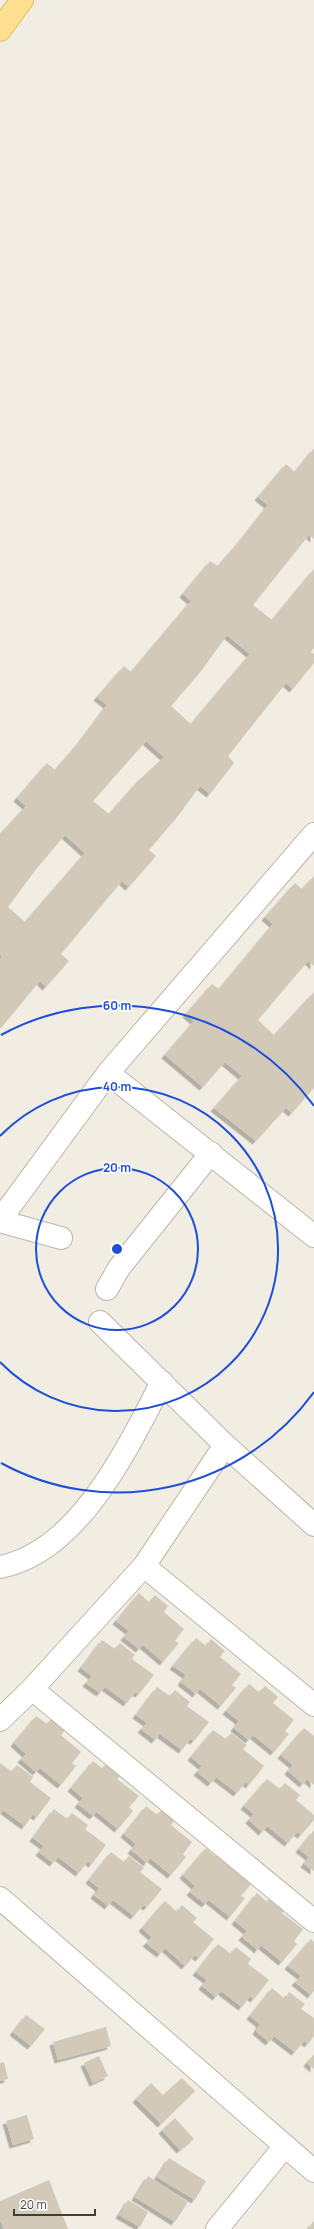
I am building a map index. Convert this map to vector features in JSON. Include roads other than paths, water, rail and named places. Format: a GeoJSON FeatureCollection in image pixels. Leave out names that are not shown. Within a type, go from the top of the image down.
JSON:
{"type":"FeatureCollection","features":[{"type":"Feature","properties":{"kind":"main road"},"geometry":{"type":"LineString","coordinates":[[0,30],[22,0]]}},
{"type":"Feature","properties":{"kind":"street"},"geometry":{"type":"LineString","coordinates":[[61,1238],[0,1220],[108,1073],[314,834]]}},
{"type":"Feature","properties":{"kind":"street"},"geometry":{"type":"LineString","coordinates":[[108,1073],[211,1153],[311,1226]]}},
{"type":"Feature","properties":{"kind":"street"},"geometry":{"type":"LineString","coordinates":[[107,1289],[119,1268],[211,1153]]}},
{"type":"Feature","properties":{"kind":"street"},"geometry":{"type":"LineString","coordinates":[[100,1322],[225,1444],[314,1525]]}},
{"type":"Feature","properties":{"kind":"street"},"geometry":{"type":"LineString","coordinates":[[0,1567],[36,1555],[68,1528],[96,1496],[121,1462],[162,1382]]}},
{"type":"Feature","properties":{"kind":"street"},"geometry":{"type":"LineString","coordinates":[[0,1720],[32,1689],[144,1566],[225,1444]]}},
{"type":"Feature","properties":{"kind":"street"},"geometry":{"type":"LineString","coordinates":[[144,1566],[314,1705]]}},
{"type":"Feature","properties":{"kind":"street"},"geometry":{"type":"LineString","coordinates":[[32,1689],[314,1921]]}},
{"type":"Feature","properties":{"kind":"street"},"geometry":{"type":"LineString","coordinates":[[0,1898],[314,2171]]}},
{"type":"Feature","properties":{"kind":"street"},"geometry":{"type":"LineString","coordinates":[[217,2229],[284,2146]]}}]}
